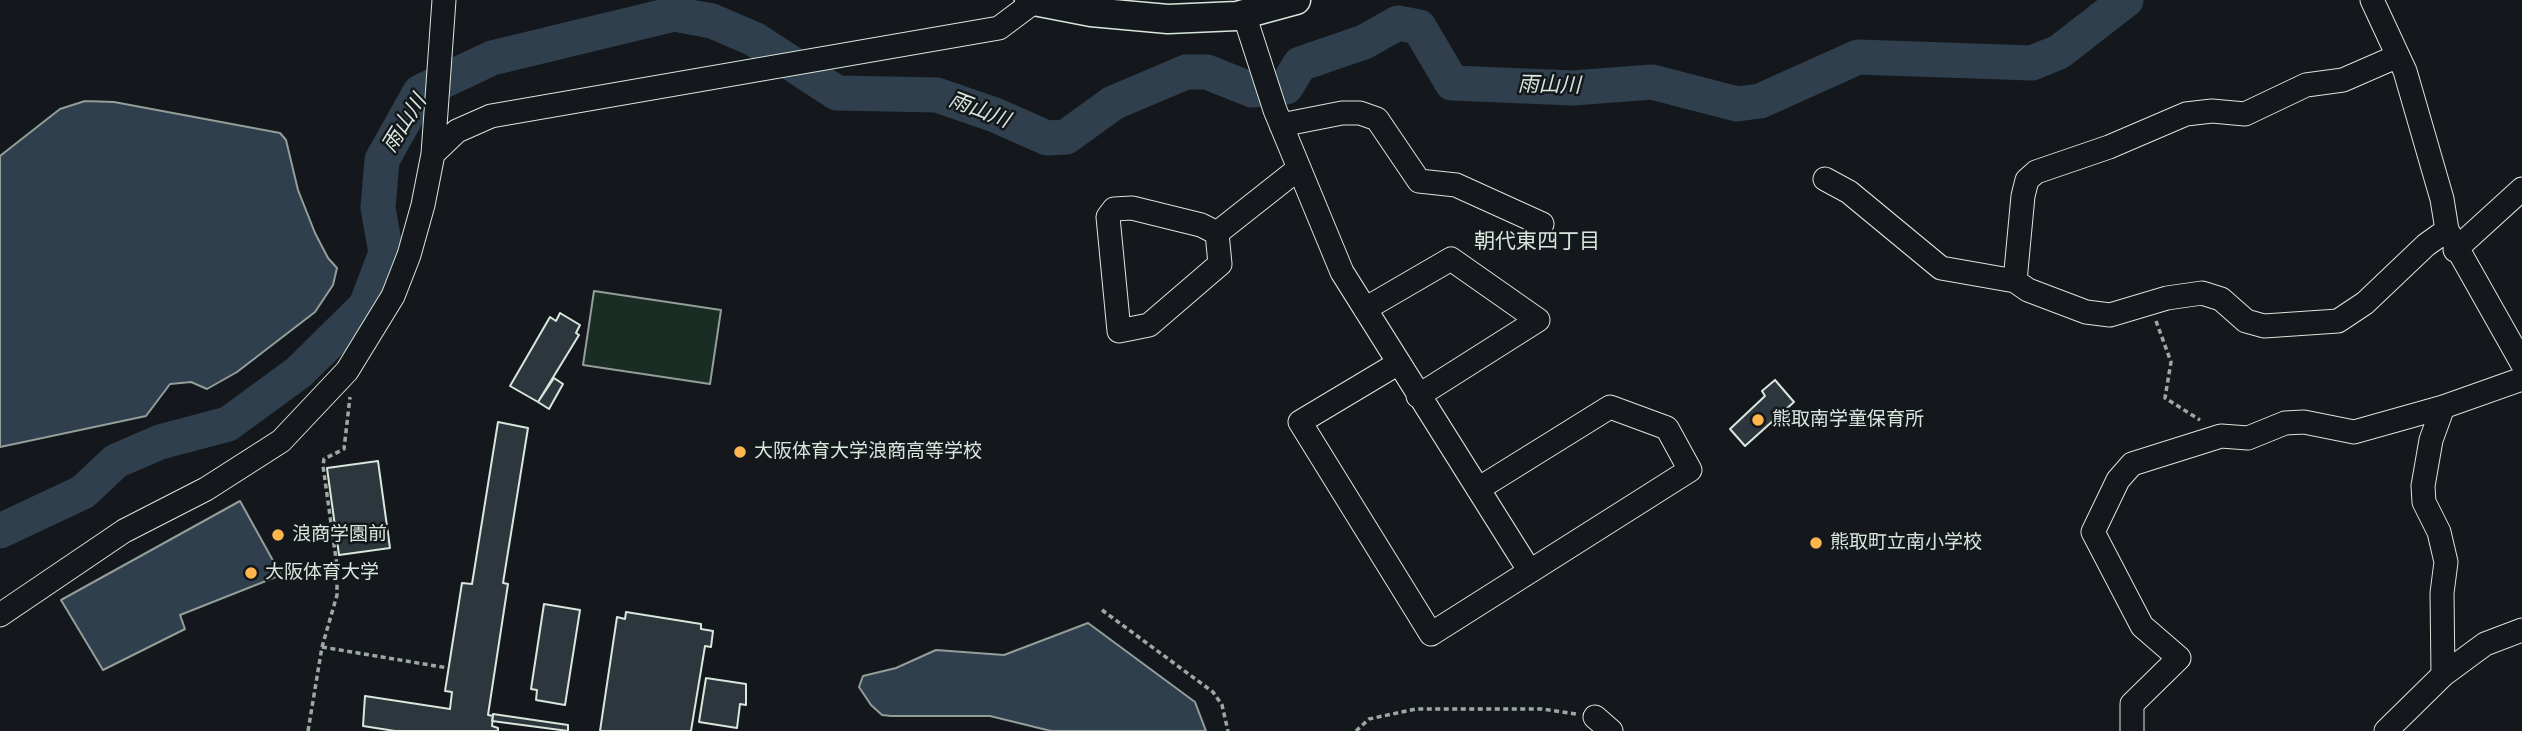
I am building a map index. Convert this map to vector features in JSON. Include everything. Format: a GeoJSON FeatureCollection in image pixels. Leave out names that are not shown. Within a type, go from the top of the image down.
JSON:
{"type":"FeatureCollection","features":[{"type":"Feature","properties":{"kind":"main road"},"geometry":{"type":"LineString","coordinates":[[1032,1],[1091,12],[1168,19],[1244,14],[1281,1]]}},
{"type":"Feature","properties":{"kind":"street"},"geometry":{"type":"LineString","coordinates":[[0,615],[124,531],[205,489],[281,441],[347,371],[393,296],[409,255],[433,154],[444,0]]}},
{"type":"Feature","properties":{"kind":"street"},"geometry":{"type":"LineString","coordinates":[[2372,0],[2398,56],[2442,199],[2451,240],[2522,363]]}},
{"type":"Feature","properties":{"kind":"street"},"geometry":{"type":"LineString","coordinates":[[433,154],[457,131],[491,116],[999,28],[1032,1]]}},
{"type":"Feature","properties":{"kind":"street"},"geometry":{"type":"LineString","coordinates":[[1244,14],[1258,64],[1278,118],[1342,272],[1397,364],[1530,570]]}},
{"type":"Feature","properties":{"kind":"street"},"geometry":{"type":"LineString","coordinates":[[2015,281],[2023,196],[2027,180],[2036,172],[2109,147],[2186,114],[2212,111],[2245,114],[2306,85],[2343,80],[2398,56]]}},
{"type":"Feature","properties":{"kind":"street"},"geometry":{"type":"LineString","coordinates":[[1278,118],[1360,113],[1377,120],[1419,181],[1456,185],[1542,224]]}},
{"type":"Feature","properties":{"kind":"street"},"geometry":{"type":"LineString","coordinates":[[1217,233],[1298,170]]}},
{"type":"Feature","properties":{"kind":"street"},"geometry":{"type":"LineString","coordinates":[[1825,179],[1849,192],[1941,268],[2015,281],[2028,290],[2086,312],[2110,315],[2202,293],[2221,299],[2246,321],[2264,326],[2339,321],[2365,303],[2426,245],[2451,240],[2522,189]]}},
{"type":"Feature","properties":{"kind":"street"},"geometry":{"type":"LineString","coordinates":[[1132,208],[1201,225],[1217,233],[1220,264],[1149,325],[1119,331],[1108,217],[1114,209],[1132,208]]}},
{"type":"Feature","properties":{"kind":"street"},"geometry":{"type":"LineString","coordinates":[[1365,309],[1451,259],[1538,320],[1418,396]]}},
{"type":"Feature","properties":{"kind":"street"},"geometry":{"type":"LineString","coordinates":[[1397,364],[1300,422],[1431,634],[1690,470],[1667,428],[1610,407],[1478,489]]}},
{"type":"Feature","properties":{"kind":"street"},"geometry":{"type":"LineString","coordinates":[[2132,731],[2133,704],[2179,658],[2143,626],[2093,532],[2118,480],[2132,464],[2221,436],[2248,438],[2285,423],[2304,422],[2354,432],[2443,407],[2522,379]]}},
{"type":"Feature","properties":{"kind":"street"},"geometry":{"type":"LineString","coordinates":[[2443,407],[2431,440],[2423,486],[2424,502],[2439,532],[2446,562],[2442,593],[2443,675]]}},
{"type":"Feature","properties":{"kind":"street"},"geometry":{"type":"LineString","coordinates":[[2386,731],[2443,675],[2485,644],[2522,630]]}},
{"type":"Feature","properties":{"kind":"path"},"geometry":{"type":"LineString","coordinates":[[2150,304],[2171,362],[2165,398],[2213,427],[2221,436]]}},
{"type":"Feature","properties":{"kind":"path"},"geometry":{"type":"LineString","coordinates":[[308,731],[322,647],[337,595],[337,566],[323,466],[324,459],[344,449],[351,400],[347,371]]}},
{"type":"Feature","properties":{"kind":"path"},"geometry":{"type":"LineString","coordinates":[[1102,610],[1213,692],[1222,705],[1228,731]]}},
{"type":"Feature","properties":{"kind":"path"},"geometry":{"type":"LineString","coordinates":[[322,647],[449,668]]}},
{"type":"Feature","properties":{"kind":"path"},"geometry":{"type":"LineString","coordinates":[[1356,731],[1369,719],[1416,709],[1542,709],[1603,724]]}},
{"type":"Feature","properties":{"kind":"green space"},"geometry":{"type":"Polygon","coordinates":[[[594,291],[721,310],[710,384],[583,365],[594,291]]]}},
{"type":"Feature","properties":{"kind":"water"},"geometry":{"type":"Polygon","coordinates":[[[85,101],[114,102],[280,133],[286,140],[298,190],[315,233],[328,258],[337,268],[333,285],[315,312],[237,372],[207,389],[191,382],[170,384],[146,416],[0,447],[0,156],[60,109],[85,101]]]}},
{"type":"Feature","properties":{"kind":"water"},"geometry":{"type":"Polygon","coordinates":[[[240,501],[281,575],[180,615],[185,629],[103,670],[61,600],[240,501]]]}},
{"type":"Feature","properties":{"kind":"water"},"geometry":{"type":"Polygon","coordinates":[[[1088,623],[1195,702],[1206,731],[1051,731],[990,716],[882,715],[871,705],[859,687],[863,676],[896,668],[936,650],[1004,655],[1088,623]]]}},
{"type":"Feature","properties":{"kind":"building"},"geometry":{"type":"Polygon","coordinates":[[[560,313],[580,325],[576,333],[579,335],[538,402],[510,386],[550,317],[556,321],[560,313]]]}},
{"type":"Feature","properties":{"kind":"building"},"geometry":{"type":"Polygon","coordinates":[[[554,378],[563,384],[549,409],[538,402],[554,378]]]}},
{"type":"Feature","properties":{"kind":"building","name":"熊取南学童保育所"},"geometry":{"type":"Polygon","coordinates":[[[1775,380],[1794,402],[1745,446],[1730,429],[1765,396],[1762,391],[1775,380]]]}},
{"type":"Feature","properties":{"kind":"building"},"geometry":{"type":"Polygon","coordinates":[[[498,422],[528,428],[503,583],[508,584],[488,715],[493,716],[492,726],[498,728],[498,731],[395,731],[363,726],[365,696],[450,709],[452,692],[445,691],[462,583],[472,584],[498,422]]]}},
{"type":"Feature","properties":{"kind":"building"},"geometry":{"type":"Polygon","coordinates":[[[378,461],[390,548],[339,555],[327,468],[378,461]]]}},
{"type":"Feature","properties":{"kind":"building"},"geometry":{"type":"Polygon","coordinates":[[[544,604],[580,610],[565,705],[536,700],[537,690],[531,689],[544,604]]]}},
{"type":"Feature","properties":{"kind":"building"},"geometry":{"type":"Polygon","coordinates":[[[626,612],[701,624],[701,629],[713,631],[711,647],[705,646],[691,731],[600,731],[617,617],[625,619],[626,612]]]}},
{"type":"Feature","properties":{"kind":"building"},"geometry":{"type":"Polygon","coordinates":[[[706,678],[746,684],[746,705],[740,704],[737,728],[699,722],[706,678]]]}},
{"type":"Feature","properties":{"kind":"building"},"geometry":{"type":"Polygon","coordinates":[[[493,714],[568,725],[568,731],[492,721],[493,714]]]}},
{"type":"Feature","properties":{"kind":"waterway","name":"雨山川"},"geometry":{"type":"LineString","coordinates":[[0,531],[83,492],[116,461],[160,442],[228,424],[299,372],[366,306],[386,253],[378,208],[382,160],[420,92],[492,58],[674,14],[712,21],[754,39],[837,93],[937,95],[995,115],[1047,138],[1066,137],[1113,103],[1186,72],[1207,72],[1252,90],[1286,87],[1300,64],[1364,42],[1398,23],[1419,27],[1452,83],[1573,88],[1652,82],[1737,104],[1760,101],[1858,57],[2032,63],[2059,52],[2126,0]]}},
{"type":"Feature","properties":{"kind":"place","name":"熊取南学童保育所"},"geometry":{"type":"Point","coordinates":[1758,420]}},
{"type":"Feature","properties":{"kind":"place","name":"大阪体育大学浪商高等学校"},"geometry":{"type":"Point","coordinates":[740,452]}},
{"type":"Feature","properties":{"kind":"place","name":"浪商学園前"},"geometry":{"type":"Point","coordinates":[278,535]}},
{"type":"Feature","properties":{"kind":"place","name":"熊取町立南小学校"},"geometry":{"type":"Point","coordinates":[1816,543]}},
{"type":"Feature","properties":{"kind":"place","name":"大阪体育大学"},"geometry":{"type":"Point","coordinates":[251,573]}},
{"type":"Feature","properties":{"kind":"district","name":"朝代東四丁目"},"geometry":{"type":"Point","coordinates":[1537,242]}}]}
